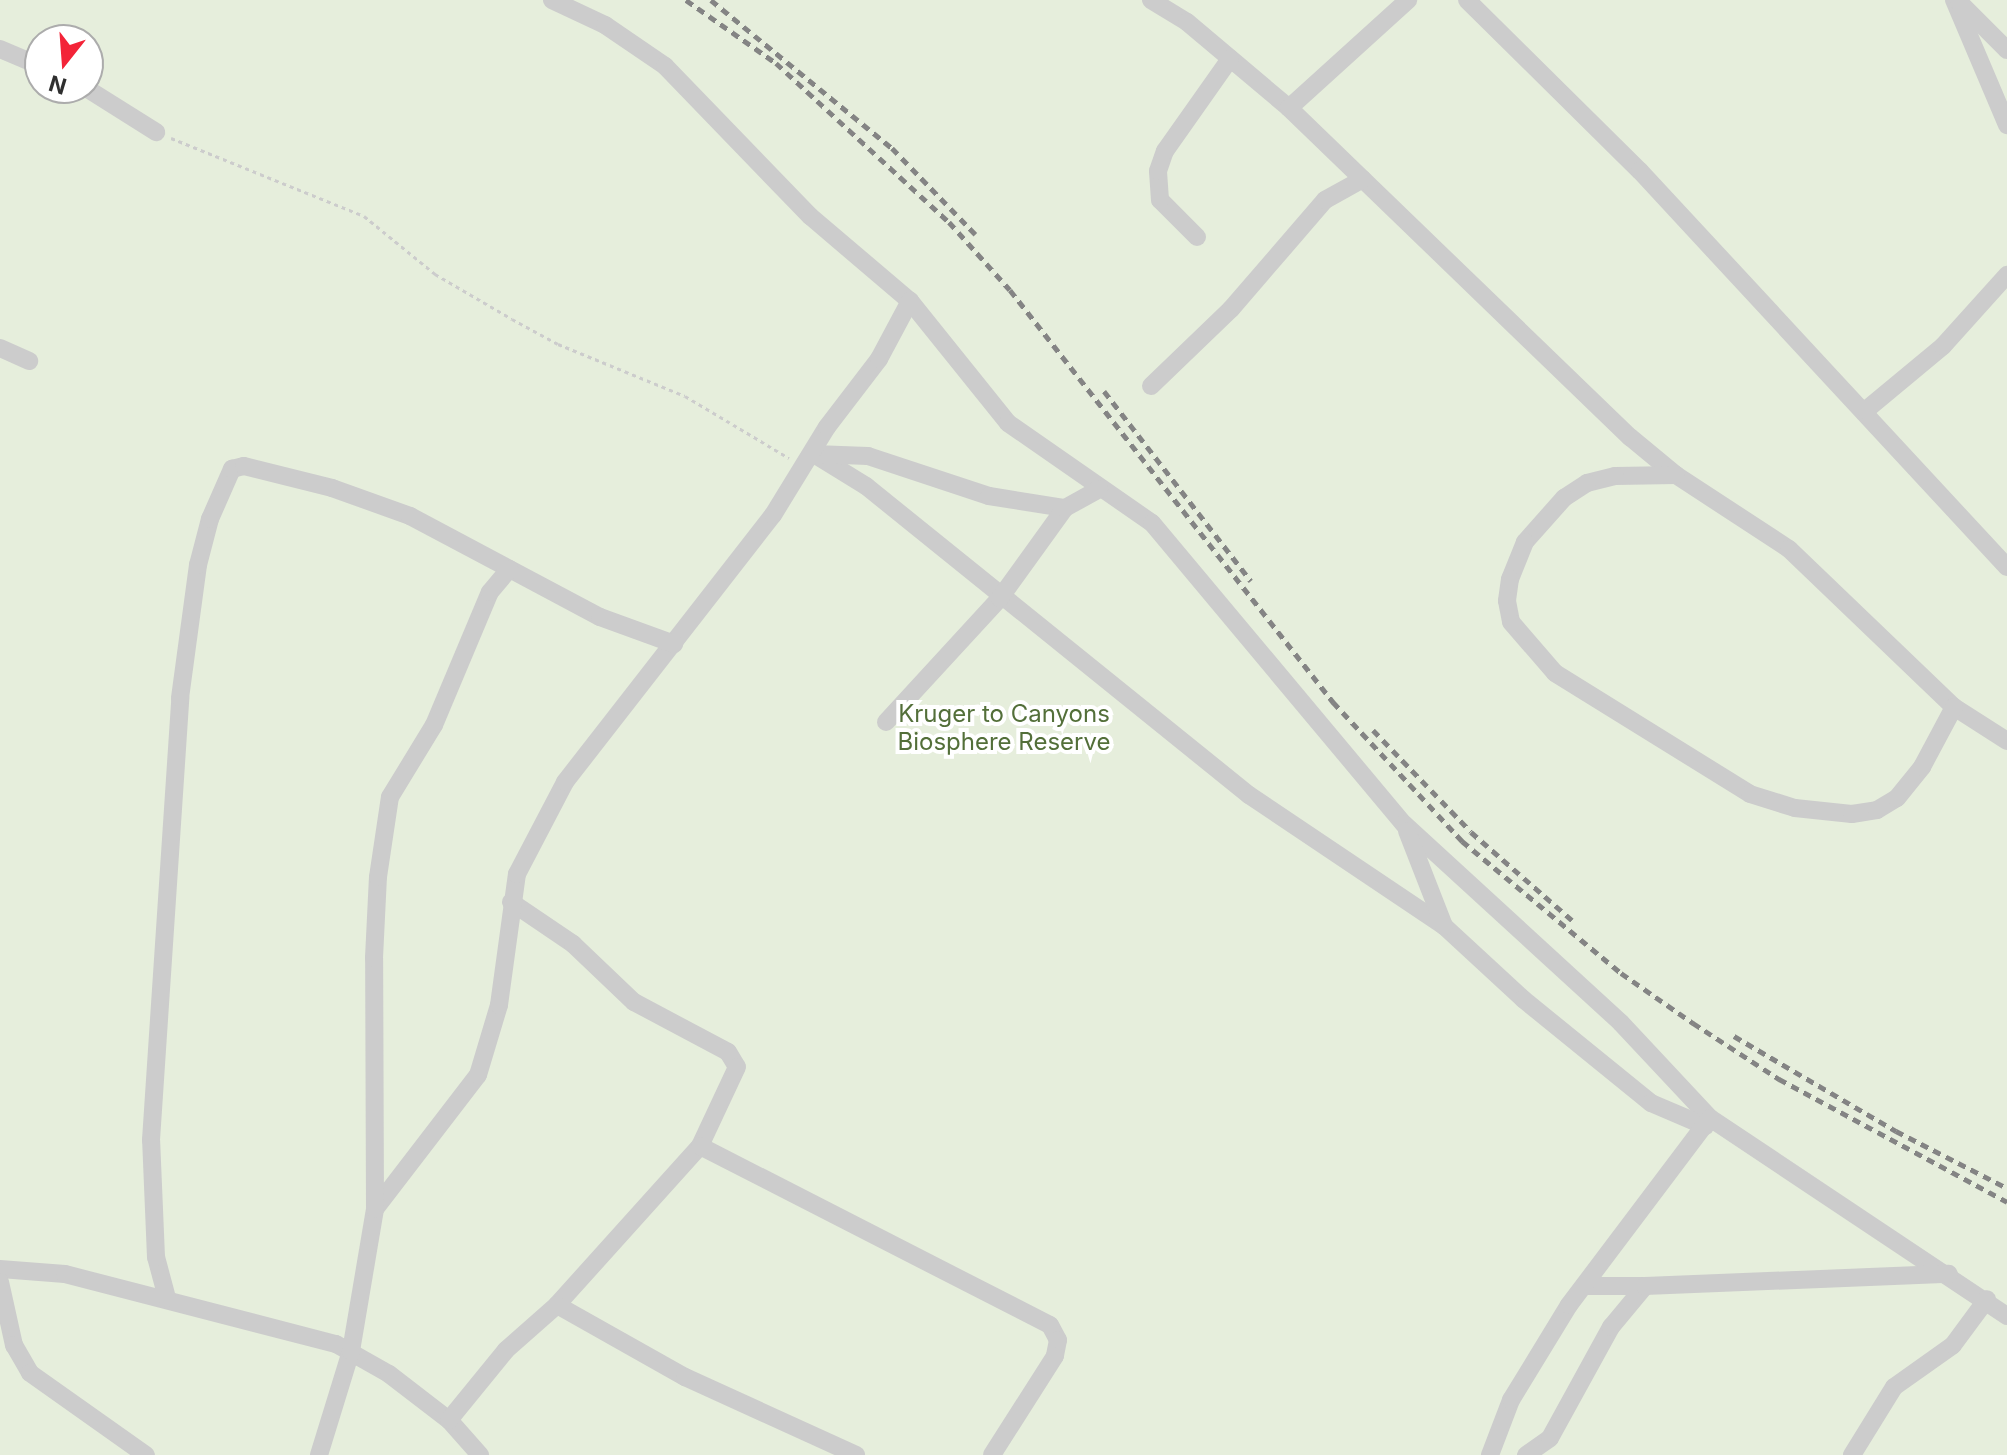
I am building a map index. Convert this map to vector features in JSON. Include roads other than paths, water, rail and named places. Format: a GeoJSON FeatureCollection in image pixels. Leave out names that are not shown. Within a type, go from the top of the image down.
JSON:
{"type":"FeatureCollection","features":[{"type":"Feature","properties":{"kind":"street"},"geometry":{"type":"LineString","coordinates":[[552,0],[605,25],[665,66],[810,216],[910,301],[1008,423],[1099,489],[1134,509],[1178,550],[1254,648],[1404,824],[1621,1023],[1707,1122]]}},
{"type":"Feature","properties":{"kind":"street"},"geometry":{"type":"LineString","coordinates":[[1151,0],[1289,108],[1462,271],[1505,321],[1676,475],[1789,549],[1954,707],[2007,741]]}},
{"type":"Feature","properties":{"kind":"street"},"geometry":{"type":"LineString","coordinates":[[1289,108],[1408,0]]}},
{"type":"Feature","properties":{"kind":"street"},"geometry":{"type":"LineString","coordinates":[[1467,0],[1640,171],[1866,410],[2007,567]]}},
{"type":"Feature","properties":{"kind":"street"},"geometry":{"type":"LineString","coordinates":[[1955,0],[2007,50]]}},
{"type":"Feature","properties":{"kind":"street"},"geometry":{"type":"LineString","coordinates":[[1955,0],[2007,125]]}},
{"type":"Feature","properties":{"kind":"street"},"geometry":{"type":"LineString","coordinates":[[0,49],[24,59]]}},
{"type":"Feature","properties":{"kind":"street"},"geometry":{"type":"LineString","coordinates":[[1197,237],[1160,200],[1158,171],[1165,151],[1230,59]]}},
{"type":"Feature","properties":{"kind":"street"},"geometry":{"type":"LineString","coordinates":[[104,99],[156,132]]}},
{"type":"Feature","properties":{"kind":"street"},"geometry":{"type":"LineString","coordinates":[[1151,386],[1231,309],[1325,200],[1363,179]]}},
{"type":"Feature","properties":{"kind":"street"},"geometry":{"type":"LineString","coordinates":[[1866,410],[1943,346],[2007,275]]}},
{"type":"Feature","properties":{"kind":"street"},"geometry":{"type":"LineString","coordinates":[[375,1209],[478,1075],[499,1005],[511,902],[529,847],[574,769],[674,644],[809,460],[827,427],[879,359],[910,301]]}},
{"type":"Feature","properties":{"kind":"street"},"geometry":{"type":"LineString","coordinates":[[0,348],[29,361]]}},
{"type":"Feature","properties":{"kind":"street"},"geometry":{"type":"LineString","coordinates":[[809,460],[868,456],[989,496],[1065,508]]}},
{"type":"Feature","properties":{"kind":"street"},"geometry":{"type":"LineString","coordinates":[[809,460],[866,486],[1000,598],[1178,734],[1249,795],[1444,926],[1651,1103],[1707,1122],[1949,1274],[2007,1316]]}},
{"type":"Feature","properties":{"kind":"street"},"geometry":{"type":"LineString","coordinates":[[167,1298],[156,1257],[151,1140],[180,698],[198,565],[230,472],[244,466],[332,488],[410,516],[623,628],[674,644]]}},
{"type":"Feature","properties":{"kind":"street"},"geometry":{"type":"LineString","coordinates":[[1676,475],[1615,476],[1587,483],[1564,498],[1525,542],[1510,579],[1507,601],[1511,622],[1555,673],[1750,794],[1795,808],[1852,814],[1877,810],[1897,798],[1922,767],[1954,707]]}},
{"type":"Feature","properties":{"kind":"street"},"geometry":{"type":"LineString","coordinates":[[886,722],[1000,598],[1065,508],[1099,489]]}},
{"type":"Feature","properties":{"kind":"street"},"geometry":{"type":"LineString","coordinates":[[319,1455],[351,1351],[375,1209],[375,944],[378,877],[390,797],[434,725],[490,592],[509,569]]}},
{"type":"Feature","properties":{"kind":"street"},"geometry":{"type":"LineString","coordinates":[[1404,824],[1444,926]]}},
{"type":"Feature","properties":{"kind":"street"},"geometry":{"type":"LineString","coordinates":[[449,1420],[506,1350],[557,1305],[700,1146],[735,1077],[733,1057],[634,1002],[567,939],[511,902]]}},
{"type":"Feature","properties":{"kind":"street"},"geometry":{"type":"LineString","coordinates":[[1490,1455],[1522,1380],[1584,1286],[1707,1122]]}},
{"type":"Feature","properties":{"kind":"street"},"geometry":{"type":"LineString","coordinates":[[700,1146],[1050,1325],[1058,1340],[1055,1356],[992,1455]]}},
{"type":"Feature","properties":{"kind":"street"},"geometry":{"type":"LineString","coordinates":[[0,1269],[65,1274],[313,1336],[351,1351],[449,1420],[480,1455]]}},
{"type":"Feature","properties":{"kind":"street"},"geometry":{"type":"LineString","coordinates":[[1584,1286],[1949,1274]]}},
{"type":"Feature","properties":{"kind":"street"},"geometry":{"type":"LineString","coordinates":[[0,1282],[14,1345],[30,1373],[146,1455]]}},
{"type":"Feature","properties":{"kind":"street"},"geometry":{"type":"LineString","coordinates":[[1526,1455],[1550,1438],[1611,1327],[1645,1286]]}},
{"type":"Feature","properties":{"kind":"street"},"geometry":{"type":"LineString","coordinates":[[1852,1455],[1894,1387],[1953,1345],[1987,1299]]}},
{"type":"Feature","properties":{"kind":"street"},"geometry":{"type":"LineString","coordinates":[[557,1305],[685,1377],[856,1455]]}},
{"type":"Feature","properties":{"kind":"railway"},"geometry":{"type":"LineString","coordinates":[[686,0],[776,63],[949,222],[1010,290],[1333,702],[1462,841],[1621,973],[1693,1023],[1779,1079],[2007,1202]]}},
{"type":"Feature","properties":{"kind":"railway"},"geometry":{"type":"LineString","coordinates":[[711,0],[892,148],[975,234]]}},
{"type":"Feature","properties":{"kind":"railway"},"geometry":{"type":"LineString","coordinates":[[1104,391],[1251,581]]}},
{"type":"Feature","properties":{"kind":"railway"},"geometry":{"type":"LineString","coordinates":[[1373,730],[1471,832],[1572,920]]}},
{"type":"Feature","properties":{"kind":"railway"},"geometry":{"type":"LineString","coordinates":[[1734,1036],[1896,1131],[2007,1188]]}},
{"type":"Feature","properties":{"kind":"park label","name":"Kruger to Canyons Biosphere Reserve"},"geometry":{"type":"Point","coordinates":[1004,728]}}]}
